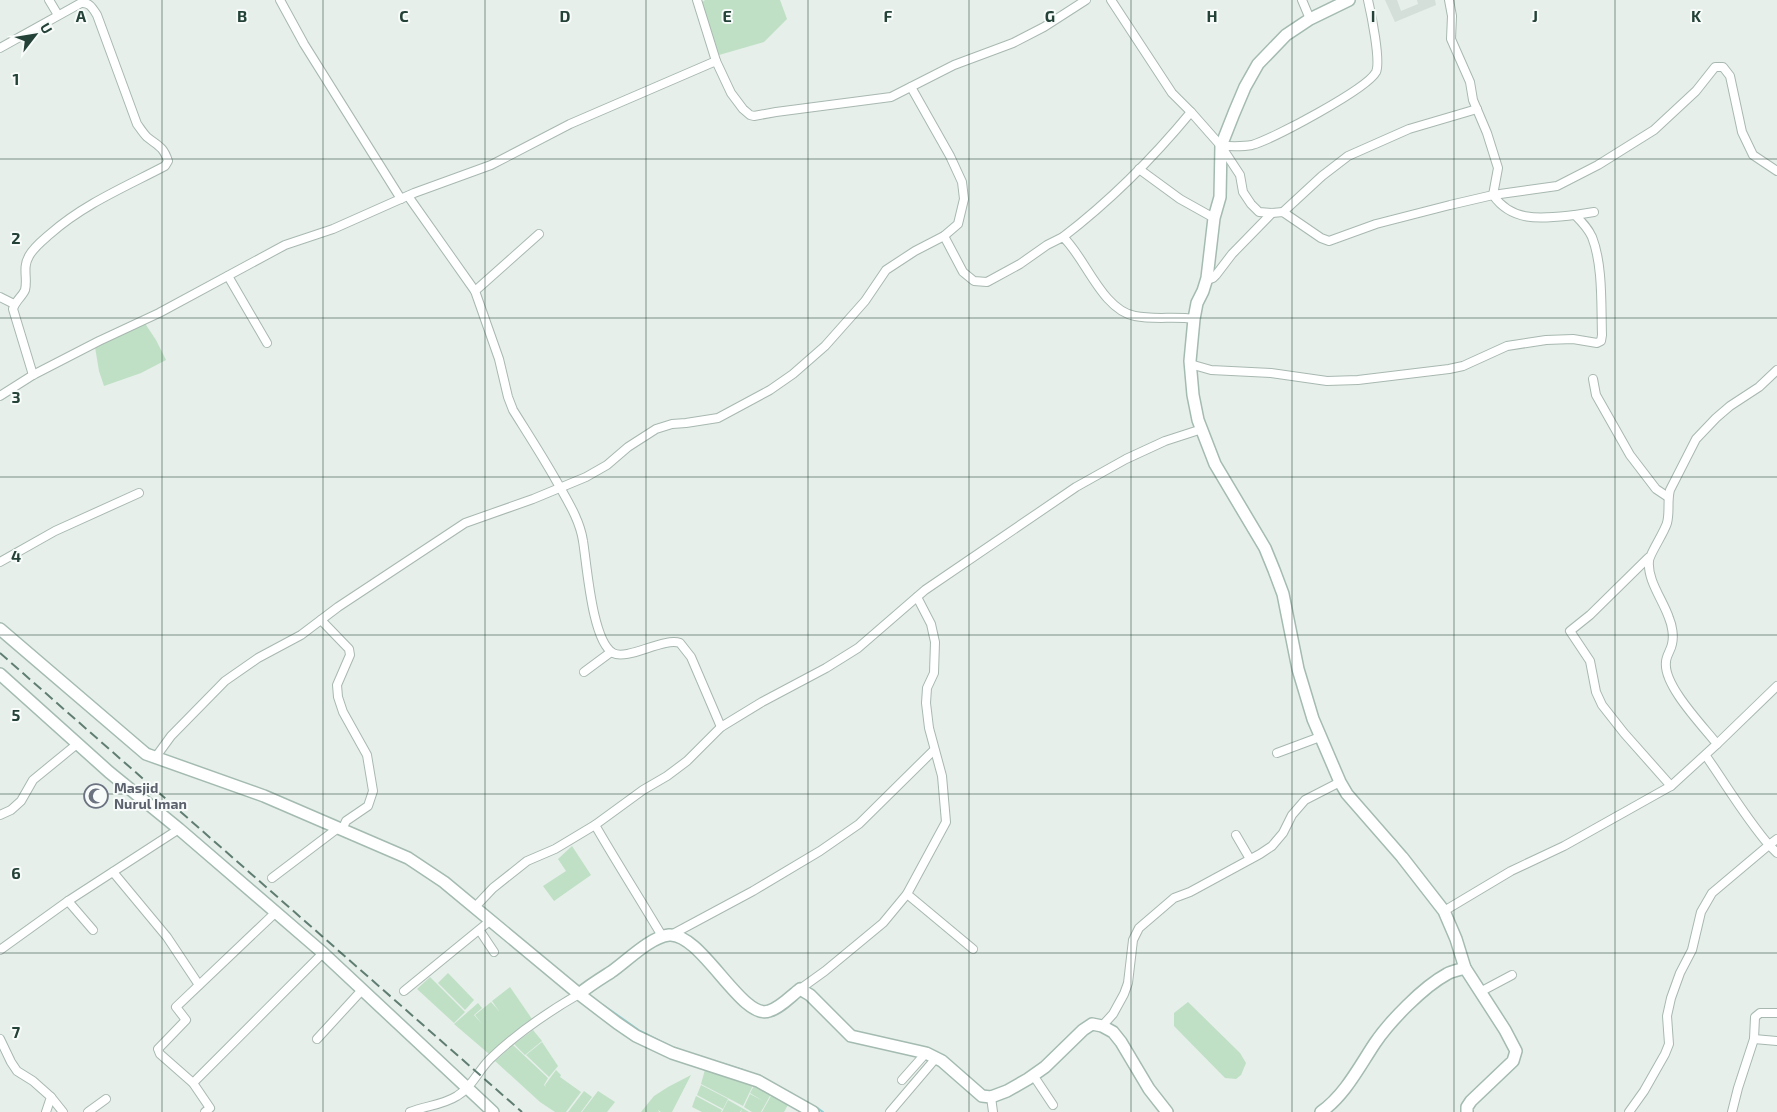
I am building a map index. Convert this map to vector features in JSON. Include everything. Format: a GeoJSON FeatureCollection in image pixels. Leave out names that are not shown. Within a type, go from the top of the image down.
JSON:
{"type":"FeatureCollection","features":[{"type":"Feature","properties":{"kind":"street"},"geometry":{"type":"LineString","coordinates":[[49,0],[58,15]]}},
{"type":"Feature","properties":{"kind":"street"},"geometry":{"type":"LineString","coordinates":[[280,0],[304,44],[404,197],[475,291],[499,359],[513,410],[570,504],[583,538],[594,616],[605,646],[617,655],[669,642],[680,643],[692,657],[721,727]]}},
{"type":"Feature","properties":{"kind":"street"},"geometry":{"type":"LineString","coordinates":[[697,0],[716,61],[731,93],[743,109],[754,116],[891,97],[954,65],[1013,43],[1044,27],[1086,0]]}},
{"type":"Feature","properties":{"kind":"street"},"geometry":{"type":"LineString","coordinates":[[1111,0],[1172,93],[1221,146],[1240,175],[1243,192],[1251,204],[1260,212],[1284,212],[1322,176],[1348,156],[1409,129],[1477,109]]}},
{"type":"Feature","properties":{"kind":"street"},"geometry":{"type":"LineString","coordinates":[[1302,0],[1310,19]]}},
{"type":"Feature","properties":{"kind":"street"},"geometry":{"type":"LineString","coordinates":[[1349,0],[1310,19],[1286,35],[1258,64],[1238,104],[1221,146],[1220,196],[1214,218],[1206,280],[1197,304],[1194,319],[1190,364],[1192,395],[1215,464],[1265,548],[1274,570],[1283,594],[1298,669],[1313,719],[1340,782],[1347,794],[1402,857],[1444,910],[1465,968],[1516,1050],[1513,1061],[1471,1101],[1467,1107],[1467,1112]]}},
{"type":"Feature","properties":{"kind":"street"},"geometry":{"type":"LineString","coordinates":[[1221,146],[1251,145],[1291,128],[1346,97],[1372,78],[1378,66],[1368,0]]}},
{"type":"Feature","properties":{"kind":"street"},"geometry":{"type":"LineString","coordinates":[[1449,0],[1452,16],[1451,38],[1470,82],[1477,109],[1498,168],[1493,195],[1498,203],[1506,209],[1532,218],[1594,212]]}},
{"type":"Feature","properties":{"kind":"street"},"geometry":{"type":"LineString","coordinates":[[0,48],[81,2],[88,1],[97,15],[137,124],[145,135],[160,145],[168,161],[165,166],[86,207],[61,224],[35,248],[26,262],[25,289],[14,304],[13,309],[33,376]]}},
{"type":"Feature","properties":{"kind":"street"},"geometry":{"type":"LineString","coordinates":[[0,396],[99,341],[159,313],[285,246],[333,229],[404,197],[491,164],[570,124],[716,61]]}},
{"type":"Feature","properties":{"kind":"street"},"geometry":{"type":"LineString","coordinates":[[1284,212],[1321,238],[1329,241],[1411,214],[1493,195],[1557,186],[1598,165],[1654,130],[1696,91],[1715,67],[1723,66],[1730,76],[1742,132],[1753,155],[1777,171]]}},
{"type":"Feature","properties":{"kind":"street"},"geometry":{"type":"LineString","coordinates":[[155,757],[162,747],[225,681],[258,658],[301,635],[465,523],[533,499],[560,486],[586,477],[607,465],[628,447],[656,429],[672,424],[718,418],[770,390],[825,346],[865,301],[886,270],[915,251],[944,236],[958,224],[964,200],[962,182],[950,156],[911,88]]}},
{"type":"Feature","properties":{"kind":"street"},"geometry":{"type":"LineString","coordinates":[[944,236],[963,272],[974,281],[987,282],[1063,237],[1087,218],[1139,169],[1191,112]]}},
{"type":"Feature","properties":{"kind":"street"},"geometry":{"type":"LineString","coordinates":[[1139,169],[1180,199],[1214,218]]}},
{"type":"Feature","properties":{"kind":"street"},"geometry":{"type":"LineString","coordinates":[[1206,280],[1216,275],[1232,254],[1272,213]]}},
{"type":"Feature","properties":{"kind":"street"},"geometry":{"type":"LineString","coordinates":[[1190,364],[1211,370],[1270,373],[1327,381],[1358,380],[1449,369],[1463,366],[1507,346],[1546,340],[1573,339],[1599,343],[1602,335],[1599,266],[1593,238],[1576,215]]}},
{"type":"Feature","properties":{"kind":"street"},"geometry":{"type":"LineString","coordinates":[[475,291],[539,234]]}},
{"type":"Feature","properties":{"kind":"street"},"geometry":{"type":"LineString","coordinates":[[1063,237],[1106,296],[1126,313],[1137,316],[1194,319]]}},
{"type":"Feature","properties":{"kind":"street"},"geometry":{"type":"LineString","coordinates":[[228,276],[267,343]]}},
{"type":"Feature","properties":{"kind":"street"},"geometry":{"type":"LineString","coordinates":[[0,297],[14,304]]}},
{"type":"Feature","properties":{"kind":"street"},"geometry":{"type":"LineString","coordinates":[[1671,786],[1602,705],[1596,692],[1590,661],[1570,631],[1590,615],[1648,558],[1662,536],[1669,515],[1668,497],[1670,490],[1696,440],[1716,418],[1730,406],[1759,388],[1777,370]]}},
{"type":"Feature","properties":{"kind":"street"},"geometry":{"type":"LineString","coordinates":[[1593,379],[1596,395],[1630,455],[1656,490],[1668,497]]}},
{"type":"Feature","properties":{"kind":"street"},"geometry":{"type":"LineString","coordinates":[[477,905],[493,888],[527,861],[555,849],[595,825],[643,790],[688,761],[721,727],[858,648],[917,598],[1004,534],[1076,487],[1126,459],[1165,441],[1202,429]]}},
{"type":"Feature","properties":{"kind":"street"},"geometry":{"type":"LineString","coordinates":[[0,562],[55,531],[139,493]]}},
{"type":"Feature","properties":{"kind":"street"},"geometry":{"type":"LineString","coordinates":[[1648,558],[1649,571],[1670,619],[1673,634],[1666,661],[1666,674],[1672,686],[1717,744]]}},
{"type":"Feature","properties":{"kind":"street"},"geometry":{"type":"LineString","coordinates":[[595,825],[617,865],[666,936],[688,940],[734,991],[753,1007],[763,1012],[770,1011],[825,972],[883,924],[907,894],[946,822],[942,776],[929,728],[926,703],[927,688],[934,673],[935,642],[931,624],[917,598]]}},
{"type":"Feature","properties":{"kind":"street"},"geometry":{"type":"LineString","coordinates":[[272,878],[368,806],[373,791],[367,756],[343,712],[338,697],[336,685],[350,655],[349,649],[321,620]]}},
{"type":"Feature","properties":{"kind":"street"},"geometry":{"type":"LineString","coordinates":[[0,629],[139,749],[155,757],[264,796],[342,827],[408,858],[477,905],[491,920],[583,990],[617,1023],[636,1036],[672,1053],[758,1080],[813,1112]]}},
{"type":"Feature","properties":{"kind":"street"},"geometry":{"type":"LineString","coordinates":[[584,672],[611,652]]}},
{"type":"Feature","properties":{"kind":"street"},"geometry":{"type":"LineString","coordinates":[[0,674],[77,744],[323,953],[466,1089],[493,1112]]}},
{"type":"Feature","properties":{"kind":"street"},"geometry":{"type":"LineString","coordinates":[[1444,910],[1510,871],[1564,846],[1671,786],[1706,756],[1777,686]]}},
{"type":"Feature","properties":{"kind":"street"},"geometry":{"type":"LineString","coordinates":[[1277,753],[1320,737]]}},
{"type":"Feature","properties":{"kind":"street"},"geometry":{"type":"LineString","coordinates":[[0,815],[11,810],[21,801],[33,780],[77,744]]}},
{"type":"Feature","properties":{"kind":"street"},"geometry":{"type":"LineString","coordinates":[[410,1112],[445,1102],[457,1096],[466,1089],[489,1060],[555,1008],[666,936],[753,890],[859,824],[934,750]]}},
{"type":"Feature","properties":{"kind":"street"},"geometry":{"type":"LineString","coordinates":[[1706,756],[1727,784],[1748,820],[1777,853]]}},
{"type":"Feature","properties":{"kind":"street"},"geometry":{"type":"LineString","coordinates":[[1102,1026],[1124,994],[1128,983],[1134,940],[1139,928],[1174,898],[1190,892],[1272,846],[1283,833],[1292,814],[1304,800],[1340,782]]}},
{"type":"Feature","properties":{"kind":"street"},"geometry":{"type":"LineString","coordinates":[[0,950],[68,901],[179,829]]}},
{"type":"Feature","properties":{"kind":"street"},"geometry":{"type":"LineString","coordinates":[[1236,834],[1250,859]]}},
{"type":"Feature","properties":{"kind":"street"},"geometry":{"type":"LineString","coordinates":[[1629,1112],[1644,1091],[1669,1044],[1667,1016],[1670,998],[1692,950],[1701,912],[1712,893],[1777,839]]}},
{"type":"Feature","properties":{"kind":"street"},"geometry":{"type":"LineString","coordinates":[[113,872],[168,937],[199,985]]}},
{"type":"Feature","properties":{"kind":"street"},"geometry":{"type":"LineString","coordinates":[[907,894],[972,949]]}},
{"type":"Feature","properties":{"kind":"street"},"geometry":{"type":"LineString","coordinates":[[68,901],[93,930]]}},
{"type":"Feature","properties":{"kind":"street"},"geometry":{"type":"LineString","coordinates":[[205,1112],[210,1108],[193,1083],[160,1054],[158,1049],[186,1020],[176,1007],[276,912]]}},
{"type":"Feature","properties":{"kind":"street"},"geometry":{"type":"LineString","coordinates":[[404,991],[480,931],[491,920]]}},
{"type":"Feature","properties":{"kind":"street"},"geometry":{"type":"LineString","coordinates":[[480,931],[494,952]]}},
{"type":"Feature","properties":{"kind":"street"},"geometry":{"type":"LineString","coordinates":[[193,1083],[323,953]]}},
{"type":"Feature","properties":{"kind":"street"},"geometry":{"type":"LineString","coordinates":[[1325,1111],[1341,1094],[1394,1019],[1439,979],[1465,968]]}},
{"type":"Feature","properties":{"kind":"street"},"geometry":{"type":"LineString","coordinates":[[1480,992],[1512,975]]}},
{"type":"Feature","properties":{"kind":"street"},"geometry":{"type":"LineString","coordinates":[[800,989],[810,995],[851,1036],[931,1056],[942,1062],[982,1096],[991,1097],[1007,1091],[1045,1067],[1083,1030],[1092,1024],[1102,1026],[1113,1032],[1121,1042],[1166,1112]]}},
{"type":"Feature","properties":{"kind":"street"},"geometry":{"type":"LineString","coordinates":[[317,1039],[362,990]]}},
{"type":"Feature","properties":{"kind":"street"},"geometry":{"type":"LineString","coordinates":[[1732,1112],[1754,1039],[1755,1017],[1763,1012],[1777,1013]]}},
{"type":"Feature","properties":{"kind":"street"},"geometry":{"type":"LineString","coordinates":[[0,1039],[17,1072],[51,1097],[63,1112]]}},
{"type":"Feature","properties":{"kind":"street"},"geometry":{"type":"LineString","coordinates":[[1754,1039],[1777,1041]]}},
{"type":"Feature","properties":{"kind":"street"},"geometry":{"type":"LineString","coordinates":[[902,1080],[931,1056]]}},
{"type":"Feature","properties":{"kind":"street"},"geometry":{"type":"LineString","coordinates":[[890,1112],[931,1056]]}},
{"type":"Feature","properties":{"kind":"street"},"geometry":{"type":"LineString","coordinates":[[1034,1075],[1053,1105]]}},
{"type":"Feature","properties":{"kind":"street"},"geometry":{"type":"LineString","coordinates":[[46,1112],[51,1097]]}},
{"type":"Feature","properties":{"kind":"street"},"geometry":{"type":"LineString","coordinates":[[991,1097],[993,1112]]}},
{"type":"Feature","properties":{"kind":"street"},"geometry":{"type":"LineString","coordinates":[[88,1112],[106,1099]]}},
{"type":"Feature","properties":{"kind":"shaded area"},"geometry":{"type":"Polygon","coordinates":[[[1385,0],[1397,0],[1401,11],[1418,4],[1417,0],[1435,0],[1436,5],[1395,22],[1385,0]]]}},
{"type":"Feature","properties":{"kind":"green space"},"geometry":{"type":"Polygon","coordinates":[[[705,0],[780,0],[787,19],[764,42],[719,55],[701,3],[705,0]]]}},
{"type":"Feature","properties":{"kind":"green space"},"geometry":{"type":"Polygon","coordinates":[[[144,322],[166,360],[141,373],[104,386],[95,347],[144,322]]]}},
{"type":"Feature","properties":{"kind":"green space"},"geometry":{"type":"Polygon","coordinates":[[[572,846],[591,875],[554,901],[543,886],[566,871],[558,859],[572,846]]]}},
{"type":"Feature","properties":{"kind":"green space"},"geometry":{"type":"Polygon","coordinates":[[[448,973],[474,1000],[465,1010],[438,983],[448,973]]]}},
{"type":"Feature","properties":{"kind":"green space"},"geometry":{"type":"Polygon","coordinates":[[[430,977],[465,1012],[454,1023],[417,989],[430,977]]]}},
{"type":"Feature","properties":{"kind":"green space"},"geometry":{"type":"Polygon","coordinates":[[[510,987],[532,1019],[489,1054],[454,1024],[478,1003],[482,1008],[474,1015],[482,1024],[475,1015],[491,1002],[499,1011],[492,1001],[510,987]]]}},
{"type":"Feature","properties":{"kind":"green space"},"geometry":{"type":"Polygon","coordinates":[[[1188,1002],[1240,1053],[1246,1063],[1241,1075],[1236,1079],[1225,1078],[1174,1026],[1174,1013],[1188,1002]]]}},
{"type":"Feature","properties":{"kind":"green space"},"geometry":{"type":"Polygon","coordinates":[[[533,1030],[542,1041],[525,1055],[514,1044],[533,1030]]]}},
{"type":"Feature","properties":{"kind":"green space"},"geometry":{"type":"Polygon","coordinates":[[[542,1042],[558,1066],[549,1077],[526,1055],[542,1042]]]}},
{"type":"Feature","properties":{"kind":"green space"},"geometry":{"type":"Polygon","coordinates":[[[513,1045],[548,1078],[544,1085],[546,1087],[545,1085],[556,1070],[561,1075],[560,1077],[581,1092],[566,1112],[555,1112],[540,1102],[495,1061],[513,1045]]]}},
{"type":"Feature","properties":{"kind":"green space"},"geometry":{"type":"Polygon","coordinates":[[[706,1066],[754,1083],[743,1106],[701,1084],[706,1066]]]}},
{"type":"Feature","properties":{"kind":"green space"},"geometry":{"type":"Polygon","coordinates":[[[691,1075],[672,1112],[661,1112],[658,1110],[659,1112],[641,1112],[654,1096],[691,1075]]]}},
{"type":"Feature","properties":{"kind":"green space"},"geometry":{"type":"Polygon","coordinates":[[[755,1084],[771,1094],[761,1112],[752,1112],[744,1107],[750,1094],[763,1101],[750,1093],[755,1084]]]}},
{"type":"Feature","properties":{"kind":"green space"},"geometry":{"type":"Polygon","coordinates":[[[701,1085],[728,1099],[723,1109],[697,1095],[701,1085]]]}},
{"type":"Feature","properties":{"kind":"green space"},"geometry":{"type":"Polygon","coordinates":[[[584,1091],[592,1097],[581,1112],[568,1112],[584,1091]]]}},
{"type":"Feature","properties":{"kind":"green space"},"geometry":{"type":"Polygon","coordinates":[[[598,1091],[615,1102],[607,1112],[582,1112],[598,1091]]]}},
{"type":"Feature","properties":{"kind":"green space"},"geometry":{"type":"Polygon","coordinates":[[[772,1094],[789,1103],[784,1112],[762,1112],[772,1094]]]}},
{"type":"Feature","properties":{"kind":"green space"},"geometry":{"type":"Polygon","coordinates":[[[696,1096],[722,1110],[721,1112],[702,1112],[692,1107],[696,1096]]]}},
{"type":"Feature","properties":{"kind":"green space"},"geometry":{"type":"Polygon","coordinates":[[[728,1100],[749,1112],[741,1112],[742,1109],[740,1112],[722,1112],[728,1100]]]}},
{"type":"Feature","properties":{"kind":"waterway"},"geometry":{"type":"LineString","coordinates":[[146,747],[155,752]]}},
{"type":"Feature","properties":{"kind":"waterway"},"geometry":{"type":"LineString","coordinates":[[603,1005],[640,1031],[676,1049]]}},
{"type":"Feature","properties":{"kind":"waterway"},"geometry":{"type":"LineString","coordinates":[[695,1055],[743,1070]]}},
{"type":"Feature","properties":{"kind":"waterway"},"geometry":{"type":"LineString","coordinates":[[759,1076],[792,1094]]}},
{"type":"Feature","properties":{"kind":"waterway"},"geometry":{"type":"LineString","coordinates":[[816,1107],[823,1112]]}},
{"type":"Feature","properties":{"kind":"railway"},"geometry":{"type":"LineString","coordinates":[[0,653],[522,1112]]}},
{"type":"Feature","properties":{"kind":"place","name":"Masjid Nurul Iman"},"geometry":{"type":"Point","coordinates":[96,796]}}]}
